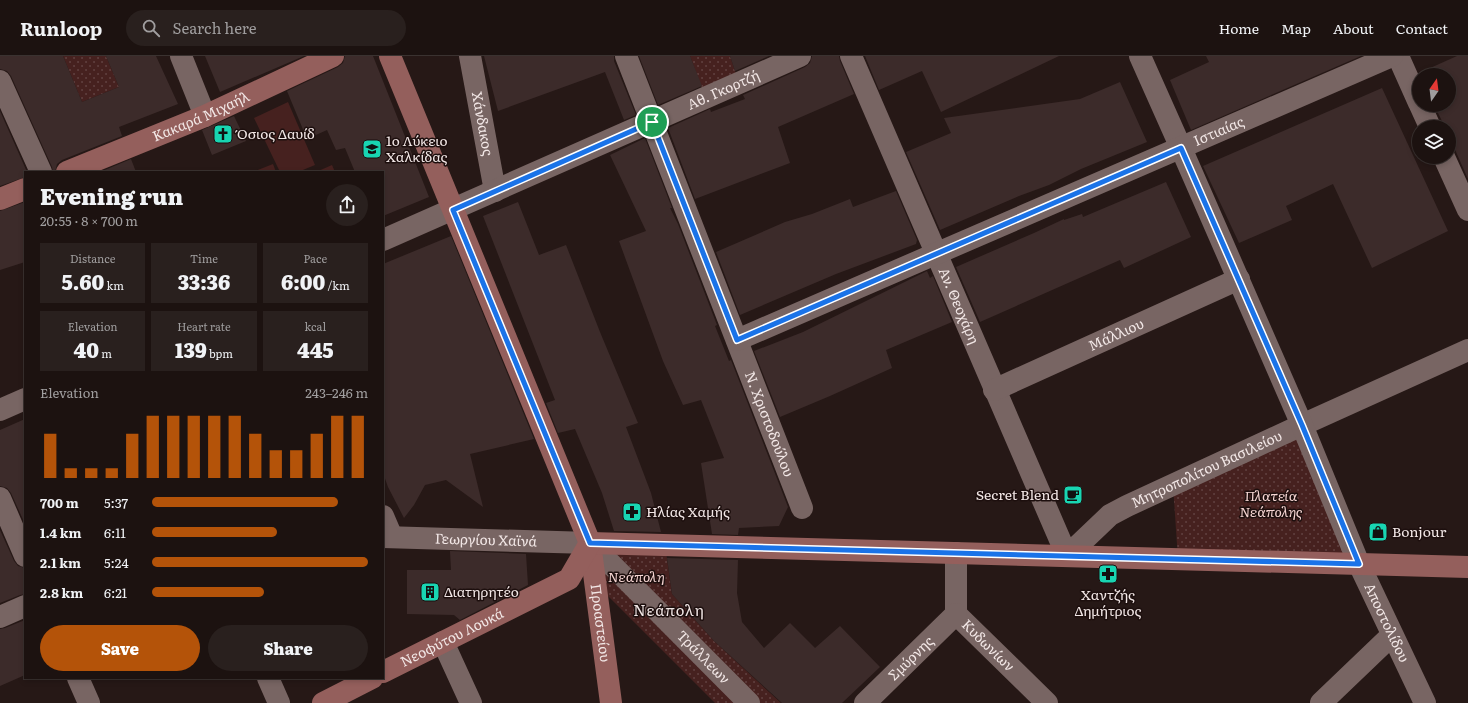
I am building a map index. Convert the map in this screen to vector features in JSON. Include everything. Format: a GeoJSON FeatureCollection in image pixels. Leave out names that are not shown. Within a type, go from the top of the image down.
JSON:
{"type":"FeatureCollection","features":[{"type":"Feature","properties":{"kind":"main road","name":"Κακαρά Μιχαήλ"},"geometry":{"type":"LineString","coordinates":[[70,171],[206,116],[333,56]]}},
{"type":"Feature","properties":{"kind":"main road","name":"Προαστείου"},"geometry":{"type":"LineString","coordinates":[[390,56],[590,543],[612,703]]}},
{"type":"Feature","properties":{"kind":"main road"},"geometry":{"type":"LineString","coordinates":[[0,199],[24,189]]}},
{"type":"Feature","properties":{"kind":"main road"},"geometry":{"type":"LineString","coordinates":[[590,543],[1468,567]]}},
{"type":"Feature","properties":{"kind":"main road","name":"Νεοφύτου Λουκά"},"geometry":{"type":"LineString","coordinates":[[384,672],[516,607],[569,579],[590,543]]}},
{"type":"Feature","properties":{"kind":"main road"},"geometry":{"type":"LineString","coordinates":[[323,703],[370,679]]}},
{"type":"Feature","properties":{"kind":"street"},"geometry":{"type":"LineString","coordinates":[[182,56],[206,116]]}},
{"type":"Feature","properties":{"kind":"street","name":"Χάνδακος"},"geometry":{"type":"LineString","coordinates":[[470,56],[495,191]]}},
{"type":"Feature","properties":{"kind":"street","name":"Ν. Χριστοδούλου"},"geometry":{"type":"LineString","coordinates":[[626,56],[802,508]]}},
{"type":"Feature","properties":{"kind":"street","name":"Αθ. Γκορτζή"},"geometry":{"type":"LineString","coordinates":[[384,240],[800,56]]}},
{"type":"Feature","properties":{"kind":"street","name":"Αν. Θεοχάρη"},"geometry":{"type":"LineString","coordinates":[[851,56],[1067,556]]}},
{"type":"Feature","properties":{"kind":"street","name":"Αποστολίδου"},"geometry":{"type":"LineString","coordinates":[[1140,56],[1302,425],[1359,564],[1425,703]]}},
{"type":"Feature","properties":{"kind":"street","name":"Ιστιαίας"},"geometry":{"type":"LineString","coordinates":[[737,340],[1392,56]]}},
{"type":"Feature","properties":{"kind":"street"},"geometry":{"type":"LineString","coordinates":[[1398,56],[1412,88]]}},
{"type":"Feature","properties":{"kind":"street"},"geometry":{"type":"LineString","coordinates":[[0,80],[41,171]]}},
{"type":"Feature","properties":{"kind":"street"},"geometry":{"type":"LineString","coordinates":[[1447,164],[1468,210]]}},
{"type":"Feature","properties":{"kind":"street","name":"Μάλλιου"},"geometry":{"type":"LineString","coordinates":[[994,390],[1239,280]]}},
{"type":"Feature","properties":{"kind":"street","name":"Μητροπολίτου Βασιλείου"},"geometry":{"type":"LineString","coordinates":[[1067,556],[1110,515],[1302,425],[1468,350]]}},
{"type":"Feature","properties":{"kind":"street"},"geometry":{"type":"LineString","coordinates":[[0,410],[24,399]]}},
{"type":"Feature","properties":{"kind":"street"},"geometry":{"type":"LineString","coordinates":[[0,498],[24,554]]}},
{"type":"Feature","properties":{"kind":"street"},"geometry":{"type":"LineString","coordinates":[[384,520],[388,537]]}},
{"type":"Feature","properties":{"kind":"street","name":"Γεωργίου Χαϊνά"},"geometry":{"type":"LineString","coordinates":[[388,537],[590,543]]}},
{"type":"Feature","properties":{"kind":"street","name":"Τράλλεων"},"geometry":{"type":"LineString","coordinates":[[590,543],[750,703]]}},
{"type":"Feature","properties":{"kind":"street","name":"Κυδωνίων"},"geometry":{"type":"LineString","coordinates":[[956,553],[956,614],[1047,703]]}},
{"type":"Feature","properties":{"kind":"street"},"geometry":{"type":"LineString","coordinates":[[0,617],[24,606]]}},
{"type":"Feature","properties":{"kind":"street","name":"Σμύρνης"},"geometry":{"type":"LineString","coordinates":[[865,703],[956,614]]}},
{"type":"Feature","properties":{"kind":"street"},"geometry":{"type":"LineString","coordinates":[[1321,703],[1392,634]]}},
{"type":"Feature","properties":{"kind":"street"},"geometry":{"type":"LineString","coordinates":[[443,642],[470,703]]}},
{"type":"Feature","properties":{"kind":"street"},"geometry":{"type":"LineString","coordinates":[[78,679],[89,703]]}},
{"type":"Feature","properties":{"kind":"street"},"geometry":{"type":"LineString","coordinates":[[268,679],[279,703]]}},
{"type":"Feature","properties":{"kind":"green space"},"geometry":{"type":"Polygon","coordinates":[[[63,56],[106,56],[119,87],[82,102],[63,56]]]}},
{"type":"Feature","properties":{"kind":"green space"},"geometry":{"type":"Polygon","coordinates":[[[690,56],[730,56],[737,77],[703,91],[690,56]]]}},
{"type":"Feature","properties":{"kind":"green space"},"geometry":{"type":"Polygon","coordinates":[[[288,102],[315,165],[300,171],[280,171],[254,118],[288,102]]]}},
{"type":"Feature","properties":{"kind":"green space"},"geometry":{"type":"Polygon","coordinates":[[[273,164],[276,171],[256,171],[273,164]]]}},
{"type":"Feature","properties":{"kind":"green space"},"geometry":{"type":"Polygon","coordinates":[[[332,165],[335,171],[318,171],[332,165]]]}},
{"type":"Feature","properties":{"kind":"green space","name":"Πλατεία Νεάπολης"},"geometry":{"type":"Polygon","coordinates":[[[1302,425],[1359,564],[1178,559],[1173,485],[1302,425]]]}},
{"type":"Feature","properties":{"kind":"green space","name":"Νεάπολη"},"geometry":{"type":"Polygon","coordinates":[[[590,543],[665,545],[672,594],[714,641],[781,703],[715,703],[602,590],[590,543]]]}},
{"type":"Feature","properties":{"kind":"building"},"geometry":{"type":"Polygon","coordinates":[[[0,56],[63,56],[82,102],[119,87],[106,56],[156,56],[178,104],[119,127],[122,136],[62,160],[57,164],[55,171],[53,171],[11,76],[7,71],[0,69],[0,56]]]}},
{"type":"Feature","properties":{"kind":"building"},"geometry":{"type":"Polygon","coordinates":[[[205,56],[304,56],[220,92],[205,56]]]}},
{"type":"Feature","properties":{"kind":"building","name":"1ο Λύκειο Χαλκίδας"},"geometry":{"type":"Polygon","coordinates":[[[345,56],[373,56],[429,197],[384,216],[384,171],[355,171],[345,148],[336,150],[327,130],[307,139],[287,91],[338,67],[343,63],[345,56]]]}},
{"type":"Feature","properties":{"kind":"building"},"geometry":{"type":"Polygon","coordinates":[[[484,56],[614,56],[614,61],[636,115],[624,120],[605,72],[498,111],[484,56]]]}},
{"type":"Feature","properties":{"kind":"building"},"geometry":{"type":"Polygon","coordinates":[[[639,56],[690,56],[702,86],[658,105],[639,56]]]}},
{"type":"Feature","properties":{"kind":"building"},"geometry":{"type":"Polygon","coordinates":[[[730,56],[769,56],[735,71],[730,56]]]}},
{"type":"Feature","properties":{"kind":"building"},"geometry":{"type":"Polygon","coordinates":[[[812,56],[839,56],[854,94],[778,127],[790,163],[695,199],[668,128],[710,109],[711,112],[745,99],[743,95],[805,67],[810,63],[812,56]]]}},
{"type":"Feature","properties":{"kind":"building"},"geometry":{"type":"Polygon","coordinates":[[[865,56],[1059,56],[941,112],[922,71],[879,90],[865,56]]]}},
{"type":"Feature","properties":{"kind":"building"},"geometry":{"type":"Polygon","coordinates":[[[1206,56],[1361,56],[1191,130],[1170,80],[1209,62],[1206,56]]]}},
{"type":"Feature","properties":{"kind":"building"},"geometry":{"type":"Polygon","coordinates":[[[1457,56],[1468,56],[1468,179],[1456,152],[1456,120],[1442,120],[1438,112],[1456,112],[1456,68],[1430,68],[1457,56]]]}},
{"type":"Feature","properties":{"kind":"building"},"geometry":{"type":"Polygon","coordinates":[[[1120,82],[1147,142],[1081,169],[1049,185],[1019,196],[940,230],[906,152],[951,133],[944,118],[1080,99],[1120,82]]]}},
{"type":"Feature","properties":{"kind":"building"},"geometry":{"type":"Polygon","coordinates":[[[1382,88],[1412,153],[1412,164],[1417,164],[1448,231],[1372,268],[1333,184],[1286,206],[1292,220],[1239,243],[1203,166],[1382,88]]]}},
{"type":"Feature","properties":{"kind":"building"},"geometry":{"type":"Polygon","coordinates":[[[0,111],[27,171],[24,171],[24,177],[0,186],[0,111]]]}},
{"type":"Feature","properties":{"kind":"building","name":"Όσιος Δαυίδ"},"geometry":{"type":"Polygon","coordinates":[[[234,116],[246,141],[212,155],[202,130],[234,116]]]}},
{"type":"Feature","properties":{"kind":"building"},"geometry":{"type":"Polygon","coordinates":[[[645,138],[672,208],[670,208],[678,224],[717,325],[715,326],[729,361],[731,360],[788,507],[779,526],[739,528],[738,535],[712,534],[701,463],[724,458],[701,400],[683,405],[663,361],[619,241],[646,231],[610,155],[645,138]]]}},
{"type":"Feature","properties":{"kind":"building"},"geometry":{"type":"Polygon","coordinates":[[[131,159],[136,171],[102,171],[131,159]]]}},
{"type":"Feature","properties":{"kind":"building"},"geometry":{"type":"Polygon","coordinates":[[[1166,182],[1191,237],[1124,268],[1120,260],[980,322],[956,267],[1064,219],[1082,214],[1083,217],[1166,182]]]}},
{"type":"Feature","properties":{"kind":"building"},"geometry":{"type":"Polygon","coordinates":[[[896,191],[917,240],[916,244],[836,274],[740,315],[716,252],[785,222],[812,214],[850,199],[853,207],[896,191]]]}},
{"type":"Feature","properties":{"kind":"building"},"geometry":{"type":"Polygon","coordinates":[[[24,202],[24,262],[0,270],[0,211],[24,202]]]}},
{"type":"Feature","properties":{"kind":"building"},"geometry":{"type":"Polygon","coordinates":[[[518,202],[539,255],[566,245],[638,423],[626,427],[651,493],[661,532],[614,531],[602,493],[575,429],[558,433],[546,403],[555,400],[483,216],[518,202]]]}},
{"type":"Feature","properties":{"kind":"building"},"geometry":{"type":"Polygon","coordinates":[[[451,236],[534,439],[470,454],[483,507],[446,480],[425,485],[414,505],[404,518],[388,487],[384,476],[384,264],[451,236]]]}},
{"type":"Feature","properties":{"kind":"building"},"geometry":{"type":"Polygon","coordinates":[[[927,271],[930,278],[933,276],[952,322],[886,350],[892,368],[780,417],[754,351],[803,332],[927,271]]]}},
{"type":"Feature","properties":{"kind":"building"},"geometry":{"type":"Polygon","coordinates":[[[24,419],[24,522],[11,493],[7,488],[0,486],[0,430],[24,419]]]}},
{"type":"Feature","properties":{"kind":"building"},"geometry":{"type":"Polygon","coordinates":[[[0,530],[14,561],[18,566],[24,568],[24,594],[0,603],[0,530]]]}},
{"type":"Feature","properties":{"kind":"building"},"geometry":{"type":"Polygon","coordinates":[[[450,551],[526,554],[528,585],[460,620],[454,615],[407,614],[407,570],[451,570],[450,551]]]}},
{"type":"Feature","properties":{"kind":"building"},"geometry":{"type":"Polygon","coordinates":[[[667,558],[738,560],[737,593],[742,622],[764,648],[790,623],[815,648],[840,626],[880,667],[842,703],[782,703],[714,641],[672,594],[667,558]]]}},
{"type":"Feature","properties":{"kind":"building"},"geometry":{"type":"Polygon","coordinates":[[[24,620],[24,675],[0,686],[0,629],[24,620]]]}},
{"type":"Feature","properties":{"kind":"place","name":"Όσιος Δαυίδ"},"geometry":{"type":"Point","coordinates":[223,134]}},
{"type":"Feature","properties":{"kind":"place","name":"1ο Λύκειο Χαλκίδας"},"geometry":{"type":"Point","coordinates":[372,149]}},
{"type":"Feature","properties":{"kind":"place","name":"Secret Blend"},"geometry":{"type":"Point","coordinates":[1073,495]}},
{"type":"Feature","properties":{"kind":"place","name":"Ηλίας Χαμής"},"geometry":{"type":"Point","coordinates":[632,512]}},
{"type":"Feature","properties":{"kind":"place","name":"Bonjour"},"geometry":{"type":"Point","coordinates":[1378,532]}},
{"type":"Feature","properties":{"kind":"place","name":"Χαντζής Δημήτριος"},"geometry":{"type":"Point","coordinates":[1108,574]}},
{"type":"Feature","properties":{"kind":"place","name":"Διατηρητέο"},"geometry":{"type":"Point","coordinates":[430,592]}},
{"type":"Feature","properties":{"kind":"district","name":"Νεάπολη"},"geometry":{"type":"Point","coordinates":[669,611]}},
{"type":"Feature","properties":{"kind":"route"},"geometry":{"type":"LineString","coordinates":[[652,122],[737,340],[1181,148],[1302,425],[1359,564],[590,543],[453,210],[652,122]]}}]}
